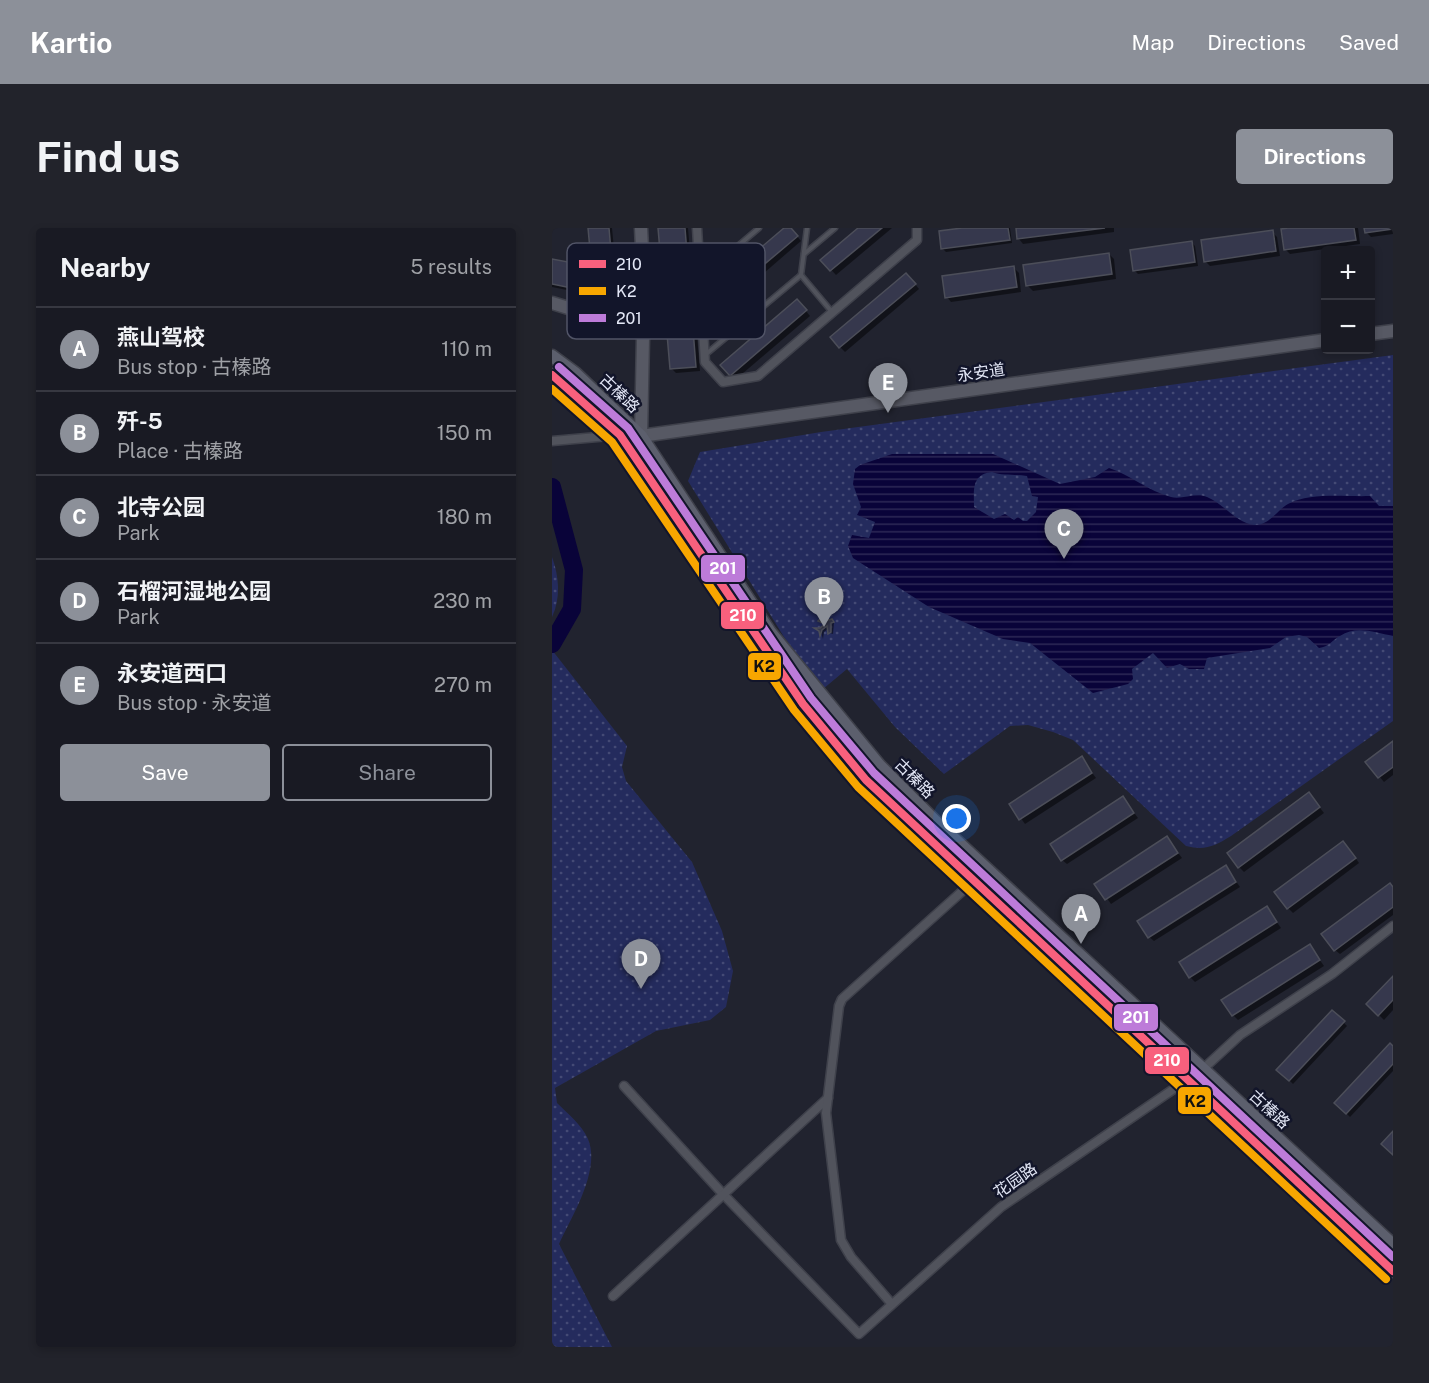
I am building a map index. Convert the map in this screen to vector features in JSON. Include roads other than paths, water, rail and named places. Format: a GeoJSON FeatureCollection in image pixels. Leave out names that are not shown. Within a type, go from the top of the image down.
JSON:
{"type":"FeatureCollection","features":[{"type":"Feature","properties":{"kind":"main road"},"geometry":{"type":"LineString","coordinates":[[641,228],[642,243]]}},
{"type":"Feature","properties":{"kind":"main road"},"geometry":{"type":"LineString","coordinates":[[552,303],[567,308]]}},
{"type":"Feature","properties":{"kind":"main road"},"geometry":{"type":"LineString","coordinates":[[1375,333],[1393,331]]}},
{"type":"Feature","properties":{"kind":"main road"},"geometry":{"type":"LineString","coordinates":[[641,436],[643,339]]}},
{"type":"Feature","properties":{"kind":"main road","name":"永安道"},"geometry":{"type":"LineString","coordinates":[[620,435],[641,436],[1321,341]]}},
{"type":"Feature","properties":{"kind":"main road","name":"古榛路"},"geometry":{"type":"LineString","coordinates":[[552,356],[575,373],[641,436],[770,632],[879,765],[987,870],[1393,1245]]}},
{"type":"Feature","properties":{"kind":"main road","name":"古榛路"},"geometry":{"type":"LineString","coordinates":[[552,375],[620,435],[803,704],[866,780],[1393,1271]]}},
{"type":"Feature","properties":{"kind":"street"},"geometry":{"type":"LineString","coordinates":[[697,228],[698,243]]}},
{"type":"Feature","properties":{"kind":"street"},"geometry":{"type":"LineString","coordinates":[[704,339],[705,362],[723,382],[758,376],[917,240],[917,228]]}},
{"type":"Feature","properties":{"kind":"street"},"geometry":{"type":"LineString","coordinates":[[552,441],[620,435]]}},
{"type":"Feature","properties":{"kind":"street"},"geometry":{"type":"LineString","coordinates":[[891,1304],[851,1257],[841,1240],[826,1113],[839,1006],[842,999],[987,870]]}},
{"type":"Feature","properties":{"kind":"street","name":"花园路"},"geometry":{"type":"LineString","coordinates":[[723,1194],[859,1334],[1001,1207],[1203,1069],[1240,1035],[1332,974],[1393,926]]}},
{"type":"Feature","properties":{"kind":"street"},"geometry":{"type":"LineString","coordinates":[[624,1086],[723,1194]]}},
{"type":"Feature","properties":{"kind":"street"},"geometry":{"type":"LineString","coordinates":[[613,1296],[828,1098]]}},
{"type":"Feature","properties":{"kind":"lane"},"geometry":{"type":"LineString","coordinates":[[741,243],[759,228]]}},
{"type":"Feature","properties":{"kind":"lane"},"geometry":{"type":"LineString","coordinates":[[765,305],[801,275],[807,228]]}},
{"type":"Feature","properties":{"kind":"lane"},"geometry":{"type":"LineString","coordinates":[[803,255],[835,228]]}},
{"type":"Feature","properties":{"kind":"lane"},"geometry":{"type":"LineString","coordinates":[[801,275],[832,313]]}},
{"type":"Feature","properties":{"kind":"lane"},"geometry":{"type":"LineString","coordinates":[[705,355],[724,339]]}},
{"type":"Feature","properties":{"kind":"waterway"},"geometry":{"type":"LineString","coordinates":[[552,487],[574,570],[572,609],[552,644]]}},
{"type":"Feature","properties":{"kind":"place","name":"永安道西口"},"geometry":{"type":"Point","coordinates":[888,413]}},
{"type":"Feature","properties":{"kind":"place","name":"北寺公园"},"geometry":{"type":"Point","coordinates":[1064,559]}},
{"type":"Feature","properties":{"kind":"place","name":"歼-5"},"geometry":{"type":"Point","coordinates":[824,627]}},
{"type":"Feature","properties":{"kind":"place","name":"燕山驾校"},"geometry":{"type":"Point","coordinates":[1081,944]}},
{"type":"Feature","properties":{"kind":"place","name":"石榴河湿地公园"},"geometry":{"type":"Point","coordinates":[641,989]}}]}
